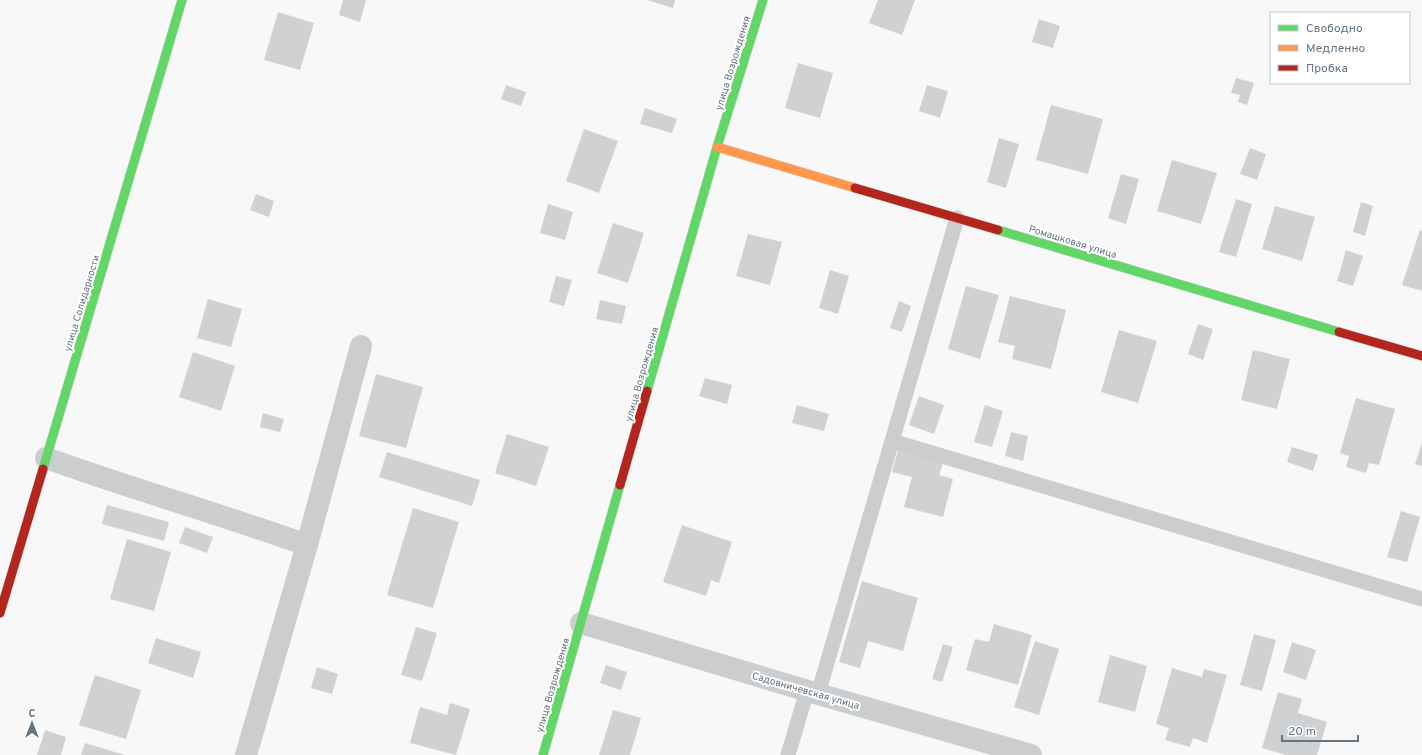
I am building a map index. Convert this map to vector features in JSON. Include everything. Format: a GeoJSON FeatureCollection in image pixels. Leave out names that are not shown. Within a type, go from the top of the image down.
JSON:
{"type":"FeatureCollection","features":[{"type":"Feature","properties":{"kind":"street","name":"улица Солидарности"},"geometry":{"type":"LineString","coordinates":[[0,613],[182,0]]}},
{"type":"Feature","properties":{"kind":"street","name":"улица Возрождения"},"geometry":{"type":"LineString","coordinates":[[543,755],[717,147],[763,0]]}},
{"type":"Feature","properties":{"kind":"street","name":"Ромашковая улица"},"geometry":{"type":"LineString","coordinates":[[717,147],[1422,356]]}},
{"type":"Feature","properties":{"kind":"street"},"geometry":{"type":"LineString","coordinates":[[246,755],[307,545],[361,346]]}},
{"type":"Feature","properties":{"kind":"street"},"geometry":{"type":"LineString","coordinates":[[46,458],[128,488],[208,510],[307,545]]}},
{"type":"Feature","properties":{"kind":"street","name":"Садовничевская улица"},"geometry":{"type":"LineString","coordinates":[[581,623],[812,693],[1031,755]]}},
{"type":"Feature","properties":{"kind":"lane"},"geometry":{"type":"LineString","coordinates":[[788,755],[812,693],[892,441],[957,218]]}},
{"type":"Feature","properties":{"kind":"lane"},"geometry":{"type":"LineString","coordinates":[[892,441],[1422,599]]}},
{"type":"Feature","properties":{"kind":"building"},"geometry":{"type":"Polygon","coordinates":[[[343,0],[366,0],[360,22],[339,15],[343,0]]]}},
{"type":"Feature","properties":{"kind":"building"},"geometry":{"type":"Polygon","coordinates":[[[647,0],[675,0],[673,8],[647,0]]]}},
{"type":"Feature","properties":{"kind":"building"},"geometry":{"type":"Polygon","coordinates":[[[878,0],[915,0],[902,35],[869,23],[878,0]]]}},
{"type":"Feature","properties":{"kind":"building"},"geometry":{"type":"Polygon","coordinates":[[[278,12],[314,23],[300,70],[264,60],[278,12]]]}},
{"type":"Feature","properties":{"kind":"building"},"geometry":{"type":"Polygon","coordinates":[[[1039,19],[1060,26],[1053,48],[1032,42],[1039,19]]]}},
{"type":"Feature","properties":{"kind":"building"},"geometry":{"type":"Polygon","coordinates":[[[798,63],[833,73],[820,118],[785,108],[798,63]]]}},
{"type":"Feature","properties":{"kind":"building"},"geometry":{"type":"Polygon","coordinates":[[[1236,78],[1254,83],[1247,105],[1238,102],[1240,95],[1231,93],[1236,78]]]}},
{"type":"Feature","properties":{"kind":"building"},"geometry":{"type":"Polygon","coordinates":[[[506,85],[526,92],[521,106],[501,99],[506,85]]]}},
{"type":"Feature","properties":{"kind":"building"},"geometry":{"type":"Polygon","coordinates":[[[927,85],[948,91],[940,118],[919,111],[927,85]]]}},
{"type":"Feature","properties":{"kind":"building"},"geometry":{"type":"Polygon","coordinates":[[[1051,105],[1103,119],[1088,174],[1036,160],[1051,105]]]}},
{"type":"Feature","properties":{"kind":"building"},"geometry":{"type":"Polygon","coordinates":[[[645,108],[677,119],[672,133],[640,124],[645,108]]]}},
{"type":"Feature","properties":{"kind":"building"},"geometry":{"type":"Polygon","coordinates":[[[584,129],[618,141],[599,193],[566,181],[584,129]]]}},
{"type":"Feature","properties":{"kind":"building"},"geometry":{"type":"Polygon","coordinates":[[[999,138],[1019,144],[1006,188],[987,182],[999,138]]]}},
{"type":"Feature","properties":{"kind":"building"},"geometry":{"type":"Polygon","coordinates":[[[1250,148],[1266,154],[1257,180],[1240,174],[1250,148]]]}},
{"type":"Feature","properties":{"kind":"building"},"geometry":{"type":"Polygon","coordinates":[[[1172,160],[1217,173],[1201,224],[1157,211],[1172,160]]]}},
{"type":"Feature","properties":{"kind":"building"},"geometry":{"type":"Polygon","coordinates":[[[1121,174],[1139,179],[1126,224],[1108,218],[1121,174]]]}},
{"type":"Feature","properties":{"kind":"building"},"geometry":{"type":"Polygon","coordinates":[[[256,194],[274,201],[269,217],[250,210],[256,194]]]}},
{"type":"Feature","properties":{"kind":"building"},"geometry":{"type":"Polygon","coordinates":[[[1236,199],[1252,204],[1236,257],[1219,252],[1236,199]]]}},
{"type":"Feature","properties":{"kind":"building"},"geometry":{"type":"Polygon","coordinates":[[[1361,202],[1373,206],[1365,236],[1353,232],[1361,202]]]}},
{"type":"Feature","properties":{"kind":"building"},"geometry":{"type":"Polygon","coordinates":[[[548,204],[573,212],[565,240],[540,233],[548,204]]]}},
{"type":"Feature","properties":{"kind":"building"},"geometry":{"type":"Polygon","coordinates":[[[1275,206],[1315,217],[1302,261],[1262,249],[1275,206]]]}},
{"type":"Feature","properties":{"kind":"building"},"geometry":{"type":"Polygon","coordinates":[[[613,223],[644,233],[628,283],[597,273],[613,223]]]}},
{"type":"Feature","properties":{"kind":"building"},"geometry":{"type":"Polygon","coordinates":[[[1420,230],[1422,231],[1422,291],[1402,285],[1420,230]]]}},
{"type":"Feature","properties":{"kind":"building"},"geometry":{"type":"Polygon","coordinates":[[[748,234],[782,242],[770,285],[736,276],[748,234]]]}},
{"type":"Feature","properties":{"kind":"building"},"geometry":{"type":"Polygon","coordinates":[[[1346,250],[1363,256],[1353,286],[1337,281],[1346,250]]]}},
{"type":"Feature","properties":{"kind":"building"},"geometry":{"type":"Polygon","coordinates":[[[830,270],[849,276],[838,314],[819,308],[830,270]]]}},
{"type":"Feature","properties":{"kind":"building"},"geometry":{"type":"Polygon","coordinates":[[[556,276],[572,280],[564,306],[549,302],[556,276]]]}},
{"type":"Feature","properties":{"kind":"building"},"geometry":{"type":"Polygon","coordinates":[[[966,286],[999,295],[980,359],[948,349],[966,286]]]}},
{"type":"Feature","properties":{"kind":"building"},"geometry":{"type":"Polygon","coordinates":[[[1010,296],[1066,310],[1051,369],[1012,359],[1015,346],[998,342],[1010,296]]]}},
{"type":"Feature","properties":{"kind":"building"},"geometry":{"type":"Polygon","coordinates":[[[208,299],[242,309],[231,347],[197,338],[208,299]]]}},
{"type":"Feature","properties":{"kind":"building"},"geometry":{"type":"Polygon","coordinates":[[[600,300],[626,306],[622,324],[596,319],[600,300]]]}},
{"type":"Feature","properties":{"kind":"building"},"geometry":{"type":"Polygon","coordinates":[[[899,301],[911,306],[902,332],[890,328],[899,301]]]}},
{"type":"Feature","properties":{"kind":"building"},"geometry":{"type":"Polygon","coordinates":[[[1198,324],[1213,329],[1203,360],[1188,354],[1198,324]]]}},
{"type":"Feature","properties":{"kind":"building"},"geometry":{"type":"Polygon","coordinates":[[[1119,330],[1157,341],[1138,403],[1101,392],[1119,330]]]}},
{"type":"Feature","properties":{"kind":"building"},"geometry":{"type":"Polygon","coordinates":[[[1253,350],[1290,359],[1277,409],[1241,400],[1253,350]]]}},
{"type":"Feature","properties":{"kind":"building"},"geometry":{"type":"Polygon","coordinates":[[[193,352],[235,366],[221,411],[179,397],[193,352]]]}},
{"type":"Feature","properties":{"kind":"building"},"geometry":{"type":"Polygon","coordinates":[[[376,374],[423,387],[406,448],[359,436],[376,374]]]}},
{"type":"Feature","properties":{"kind":"building"},"geometry":{"type":"Polygon","coordinates":[[[705,378],[732,385],[727,404],[699,396],[705,378]]]}},
{"type":"Feature","properties":{"kind":"building"},"geometry":{"type":"Polygon","coordinates":[[[919,396],[944,405],[934,434],[909,425],[919,396]]]}},
{"type":"Feature","properties":{"kind":"building"},"geometry":{"type":"Polygon","coordinates":[[[1356,398],[1395,409],[1379,465],[1369,463],[1366,473],[1346,467],[1349,456],[1340,453],[1356,398]]]}},
{"type":"Feature","properties":{"kind":"building"},"geometry":{"type":"Polygon","coordinates":[[[797,405],[829,414],[824,431],[792,423],[797,405]]]}},
{"type":"Feature","properties":{"kind":"building"},"geometry":{"type":"Polygon","coordinates":[[[985,405],[1003,411],[992,447],[974,442],[985,405]]]}},
{"type":"Feature","properties":{"kind":"building"},"geometry":{"type":"Polygon","coordinates":[[[263,413],[284,419],[280,432],[260,427],[263,413]]]}},
{"type":"Feature","properties":{"kind":"building"},"geometry":{"type":"Polygon","coordinates":[[[1011,432],[1028,436],[1023,461],[1005,456],[1011,432]]]}},
{"type":"Feature","properties":{"kind":"building"},"geometry":{"type":"Polygon","coordinates":[[[507,434],[549,447],[536,486],[495,473],[507,434]]]}},
{"type":"Feature","properties":{"kind":"building"},"geometry":{"type":"Polygon","coordinates":[[[1422,443],[1422,466],[1415,464],[1422,443]]]}},
{"type":"Feature","properties":{"kind":"building"},"geometry":{"type":"Polygon","coordinates":[[[1292,447],[1318,455],[1313,471],[1287,462],[1292,447]]]}},
{"type":"Feature","properties":{"kind":"building"},"geometry":{"type":"Polygon","coordinates":[[[898,450],[943,463],[939,475],[953,479],[943,517],[904,507],[912,477],[892,472],[898,450]]]}},
{"type":"Feature","properties":{"kind":"building"},"geometry":{"type":"Polygon","coordinates":[[[387,452],[480,480],[472,506],[379,477],[387,452]]]}},
{"type":"Feature","properties":{"kind":"building"},"geometry":{"type":"Polygon","coordinates":[[[107,505],[169,522],[164,541],[102,524],[107,505]]]}},
{"type":"Feature","properties":{"kind":"building"},"geometry":{"type":"Polygon","coordinates":[[[413,508],[459,522],[433,608],[387,595],[413,508]]]}},
{"type":"Feature","properties":{"kind":"building"},"geometry":{"type":"Polygon","coordinates":[[[1401,511],[1420,517],[1407,562],[1387,557],[1401,511]]]}},
{"type":"Feature","properties":{"kind":"building"},"geometry":{"type":"Polygon","coordinates":[[[682,525],[732,542],[719,583],[711,580],[706,596],[663,582],[682,525]]]}},
{"type":"Feature","properties":{"kind":"building"},"geometry":{"type":"Polygon","coordinates":[[[185,527],[213,537],[207,553],[179,543],[185,527]]]}},
{"type":"Feature","properties":{"kind":"building"},"geometry":{"type":"Polygon","coordinates":[[[127,539],[171,552],[154,611],[110,599],[127,539]]]}},
{"type":"Feature","properties":{"kind":"building"},"geometry":{"type":"Polygon","coordinates":[[[862,581],[918,598],[903,651],[868,641],[860,668],[839,662],[862,581]]]}},
{"type":"Feature","properties":{"kind":"building"},"geometry":{"type":"Polygon","coordinates":[[[994,624],[1032,635],[1018,685],[966,670],[975,639],[989,642],[994,624]]]}},
{"type":"Feature","properties":{"kind":"building"},"geometry":{"type":"Polygon","coordinates":[[[416,627],[437,633],[422,681],[401,675],[416,627]]]}},
{"type":"Feature","properties":{"kind":"building"},"geometry":{"type":"Polygon","coordinates":[[[1254,634],[1276,640],[1262,691],[1240,685],[1254,634]]]}},
{"type":"Feature","properties":{"kind":"building"},"geometry":{"type":"Polygon","coordinates":[[[156,638],[201,652],[193,678],[148,663],[156,638]]]}},
{"type":"Feature","properties":{"kind":"building"},"geometry":{"type":"Polygon","coordinates":[[[1035,641],[1059,649],[1039,715],[1014,707],[1035,641]]]}},
{"type":"Feature","properties":{"kind":"building"},"geometry":{"type":"Polygon","coordinates":[[[1292,642],[1316,650],[1306,680],[1283,672],[1292,642]]]}},
{"type":"Feature","properties":{"kind":"building"},"geometry":{"type":"Polygon","coordinates":[[[943,644],[953,647],[942,682],[932,679],[943,644]]]}},
{"type":"Feature","properties":{"kind":"building"},"geometry":{"type":"Polygon","coordinates":[[[1110,655],[1147,666],[1135,712],[1098,702],[1110,655]]]}},
{"type":"Feature","properties":{"kind":"building"},"geometry":{"type":"Polygon","coordinates":[[[606,665],[627,672],[621,690],[600,683],[606,665]]]}},
{"type":"Feature","properties":{"kind":"building"},"geometry":{"type":"Polygon","coordinates":[[[317,667],[338,674],[332,694],[311,688],[317,667]]]}},
{"type":"Feature","properties":{"kind":"building"},"geometry":{"type":"Polygon","coordinates":[[[1172,668],[1202,677],[1204,669],[1227,675],[1207,743],[1193,738],[1190,747],[1165,740],[1169,728],[1156,724],[1172,668]]]}},
{"type":"Feature","properties":{"kind":"building"},"geometry":{"type":"Polygon","coordinates":[[[95,675],[141,690],[126,739],[79,725],[95,675]]]}},
{"type":"Feature","properties":{"kind":"building"},"geometry":{"type":"Polygon","coordinates":[[[1278,692],[1302,699],[1298,713],[1327,722],[1317,755],[1286,755],[1262,748],[1278,692]]]}},
{"type":"Feature","properties":{"kind":"building"},"geometry":{"type":"Polygon","coordinates":[[[450,703],[470,709],[456,755],[410,743],[420,707],[447,715],[450,703]]]}},
{"type":"Feature","properties":{"kind":"building"},"geometry":{"type":"Polygon","coordinates":[[[613,710],[641,718],[630,755],[599,755],[613,710]]]}},
{"type":"Feature","properties":{"kind":"building"},"geometry":{"type":"Polygon","coordinates":[[[45,730],[66,737],[61,755],[37,755],[45,730]]]}},
{"type":"Feature","properties":{"kind":"building"},"geometry":{"type":"Polygon","coordinates":[[[85,743],[125,755],[81,755],[85,743]]]}},
{"type":"Feature","properties":{"kind":"traffic: fast"},"geometry":{"type":"LineString","coordinates":[[43,469],[182,0]]}},
{"type":"Feature","properties":{"kind":"traffic: fast"},"geometry":{"type":"LineString","coordinates":[[647,391],[717,147],[763,0]]}},
{"type":"Feature","properties":{"kind":"traffic: fast"},"geometry":{"type":"LineString","coordinates":[[998,230],[1339,332]]}},
{"type":"Feature","properties":{"kind":"traffic: fast"},"geometry":{"type":"LineString","coordinates":[[543,755],[620,485]]}},
{"type":"Feature","properties":{"kind":"traffic: slow"},"geometry":{"type":"LineString","coordinates":[[717,147],[855,188]]}},
{"type":"Feature","properties":{"kind":"traffic: jam"},"geometry":{"type":"LineString","coordinates":[[855,188],[998,230]]}},
{"type":"Feature","properties":{"kind":"traffic: jam"},"geometry":{"type":"LineString","coordinates":[[1339,332],[1422,356]]}},
{"type":"Feature","properties":{"kind":"traffic: jam"},"geometry":{"type":"LineString","coordinates":[[620,485],[647,391]]}},
{"type":"Feature","properties":{"kind":"traffic: jam"},"geometry":{"type":"LineString","coordinates":[[0,613],[43,469]]}}]}
